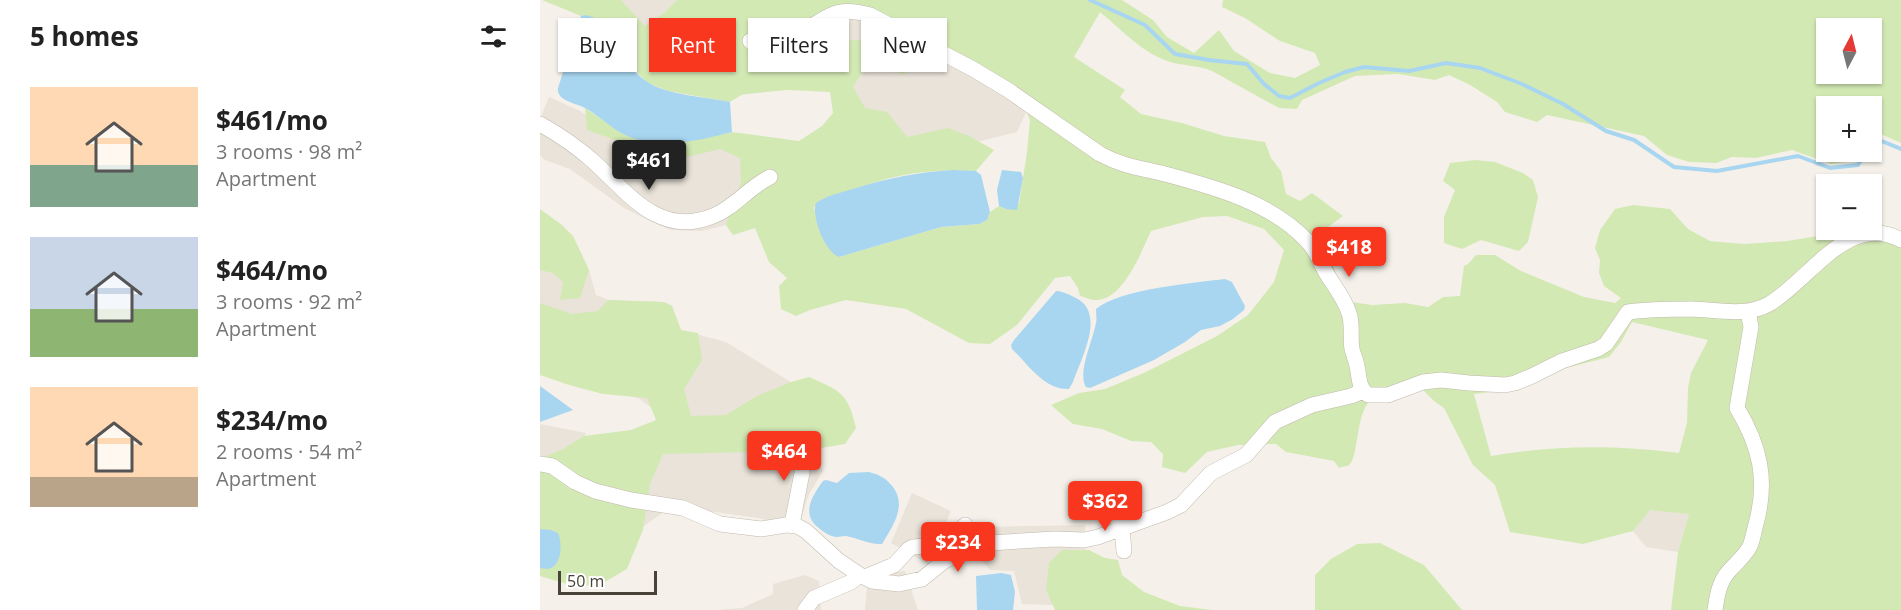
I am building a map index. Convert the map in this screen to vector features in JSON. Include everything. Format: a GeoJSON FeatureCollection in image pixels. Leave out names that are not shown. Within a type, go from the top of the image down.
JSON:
{"type":"FeatureCollection","features":[{"type":"Feature","properties":{"kind":"street"},"geometry":{"type":"LineString","coordinates":[[824,18],[833,13],[853,11],[870,15],[973,69],[1114,161],[1222,190],[1290,225],[1310,244],[1346,304],[1351,316],[1352,350],[1357,363],[1360,386],[1368,395],[1388,395],[1423,382],[1441,380],[1505,385],[1515,383],[1606,344],[1628,312],[1672,309],[1756,311],[1772,303],[1828,253],[1857,237],[1872,232],[1891,234],[1901,240]]}},
{"type":"Feature","properties":{"kind":"street"},"geometry":{"type":"LineString","coordinates":[[540,124],[592,160],[642,207],[671,221],[683,223],[715,216],[758,183],[770,177]]}},
{"type":"Feature","properties":{"kind":"street"},"geometry":{"type":"LineString","coordinates":[[1715,610],[1719,585],[1727,572],[1744,556],[1750,546],[1763,486],[1761,467],[1750,430],[1737,408],[1751,327],[1748,311]]}},
{"type":"Feature","properties":{"kind":"street"},"geometry":{"type":"LineString","coordinates":[[540,464],[552,466],[575,482],[594,491],[631,500],[683,508],[720,524],[761,529],[792,524],[802,527],[826,550],[863,576],[872,580],[898,584],[922,579],[943,562],[989,543],[1054,539],[1084,540],[1167,513],[1181,505],[1205,478],[1246,455],[1270,427],[1282,417],[1312,405],[1363,391]]}},
{"type":"Feature","properties":{"kind":"street"},"geometry":{"type":"LineString","coordinates":[[792,524],[802,473],[802,443]]}},
{"type":"Feature","properties":{"kind":"street"},"geometry":{"type":"LineString","coordinates":[[1108,505],[1122,528],[1124,550]]}},
{"type":"Feature","properties":{"kind":"street"},"geometry":{"type":"LineString","coordinates":[[805,610],[814,598],[894,565],[909,549],[939,545],[951,540],[965,525]]}},
{"type":"Feature","properties":{"kind":"shaded area"},"geometry":{"type":"Polygon","coordinates":[[[581,0],[872,0],[897,18],[861,18],[861,72],[947,72],[947,53],[1027,110],[1017,132],[965,145],[867,144],[832,90],[807,87],[725,97],[688,72],[736,72],[736,18],[649,18],[649,46],[637,38],[637,18],[608,18],[581,0]]]}},
{"type":"Feature","properties":{"kind":"shaded area"},"geometry":{"type":"Polygon","coordinates":[[[549,97],[580,111],[622,138],[724,138],[772,162],[733,235],[726,225],[702,231],[671,230],[624,208],[570,169],[545,160],[540,155],[540,119],[549,97]]]}},
{"type":"Feature","properties":{"kind":"shaded area"},"geometry":{"type":"Polygon","coordinates":[[[573,236],[589,270],[596,295],[609,300],[664,302],[672,306],[681,330],[726,342],[791,382],[779,413],[810,442],[823,471],[808,496],[799,527],[758,518],[672,506],[637,531],[662,415],[638,398],[602,390],[540,322],[540,249],[573,236]]]}},
{"type":"Feature","properties":{"kind":"shaded area"},"geometry":{"type":"Polygon","coordinates":[[[540,424],[586,433],[569,467],[540,474],[540,424]]]}},
{"type":"Feature","properties":{"kind":"shaded area"},"geometry":{"type":"Polygon","coordinates":[[[912,493],[951,511],[928,564],[891,543],[912,493]]]}},
{"type":"Feature","properties":{"kind":"shaded area"},"geometry":{"type":"Polygon","coordinates":[[[1650,509],[1689,514],[1678,552],[1646,547],[1633,531],[1650,509]]]}},
{"type":"Feature","properties":{"kind":"shaded area"},"geometry":{"type":"Polygon","coordinates":[[[1085,525],[1086,573],[1052,605],[1022,604],[1014,571],[990,570],[969,546],[982,527],[1085,525]]]}},
{"type":"Feature","properties":{"kind":"shaded area"},"geometry":{"type":"Polygon","coordinates":[[[905,571],[918,610],[865,610],[868,575],[905,571]]]}},
{"type":"Feature","properties":{"kind":"shaded area"},"geometry":{"type":"Polygon","coordinates":[[[805,575],[819,581],[821,610],[716,610],[742,608],[773,594],[773,584],[805,575]]]}},
{"type":"Feature","properties":{"kind":"green space"},"geometry":{"type":"Polygon","coordinates":[[[542,0],[621,0],[645,26],[649,23],[649,72],[736,72],[736,18],[657,18],[677,0],[1122,0],[1153,20],[1167,37],[1194,53],[1219,30],[1234,51],[1270,73],[1295,78],[1320,65],[1315,53],[1280,41],[1245,18],[1222,7],[1223,0],[1901,0],[1901,143],[1882,134],[1882,96],[1816,96],[1816,159],[1792,150],[1756,158],[1732,157],[1716,163],[1689,162],[1667,155],[1644,136],[1547,115],[1537,122],[1505,112],[1497,102],[1449,75],[1435,80],[1398,74],[1355,76],[1302,100],[1297,109],[1279,108],[1212,71],[1174,63],[1153,55],[1100,12],[1074,57],[1125,90],[1120,97],[1141,114],[1182,123],[1224,136],[1265,142],[1271,158],[1281,171],[1286,194],[1300,201],[1312,193],[1343,216],[1320,233],[1339,281],[1352,302],[1372,305],[1405,303],[1428,307],[1443,297],[1460,296],[1464,266],[1476,255],[1495,255],[1521,271],[1584,297],[1615,303],[1621,298],[1604,286],[1599,273],[1600,260],[1595,248],[1600,230],[1615,209],[1633,205],[1670,209],[1688,229],[1710,241],[1744,244],[1816,236],[1816,240],[1882,240],[1882,237],[1901,244],[1901,610],[1671,610],[1678,552],[1689,514],[1650,510],[1633,531],[1583,544],[1510,532],[1495,485],[1473,465],[1444,408],[1413,380],[1383,392],[1368,403],[1361,418],[1352,461],[1339,468],[1334,461],[1286,452],[1276,444],[1238,445],[1207,452],[1185,473],[1162,467],[1163,454],[1151,442],[1131,441],[1102,429],[1073,424],[1051,405],[1079,393],[1105,389],[1146,372],[1217,336],[1248,315],[1274,282],[1284,250],[1264,229],[1227,216],[1203,217],[1151,231],[1130,274],[1114,293],[1104,298],[1092,300],[1080,296],[1070,276],[1055,278],[1017,325],[990,344],[969,343],[906,309],[846,300],[796,316],[781,309],[779,286],[787,278],[769,262],[755,228],[733,235],[726,225],[741,182],[740,158],[720,149],[683,158],[643,150],[587,130],[585,108],[624,134],[676,144],[732,132],[799,141],[822,126],[833,113],[830,92],[788,90],[743,94],[730,102],[668,91],[648,83],[636,72],[637,18],[589,18],[585,15],[581,16],[542,0]],[[830,13],[817,18],[748,18],[748,72],[849,72],[849,40],[860,40],[862,72],[853,87],[865,108],[887,112],[907,137],[948,128],[969,136],[994,150],[976,171],[949,170],[909,174],[863,186],[814,207],[819,228],[839,257],[941,227],[979,224],[987,220],[990,212],[999,206],[1006,209],[1019,204],[1030,120],[1023,104],[947,57],[947,18],[885,18],[830,13]],[[1632,322],[1609,357],[1566,368],[1520,389],[1474,394],[1491,456],[1585,447],[1679,453],[1687,423],[1691,373],[1708,340],[1632,322]]]}},
{"type":"Feature","properties":{"kind":"green space"},"geometry":{"type":"Polygon","coordinates":[[[1475,160],[1495,162],[1523,173],[1533,180],[1538,197],[1528,242],[1519,251],[1481,240],[1462,249],[1444,243],[1444,217],[1455,190],[1443,181],[1450,163],[1475,160]]]}},
{"type":"Feature","properties":{"kind":"green space"},"geometry":{"type":"Polygon","coordinates":[[[540,209],[573,236],[589,270],[580,298],[560,300],[563,282],[553,273],[540,270],[540,209]]]}},
{"type":"Feature","properties":{"kind":"green space"},"geometry":{"type":"Polygon","coordinates":[[[608,300],[664,302],[672,306],[681,330],[698,333],[702,360],[684,389],[691,416],[726,415],[757,396],[809,377],[842,395],[850,407],[856,428],[845,444],[821,448],[793,445],[752,452],[663,454],[650,484],[643,530],[627,569],[598,586],[567,584],[540,576],[540,459],[584,436],[631,430],[656,420],[647,398],[603,394],[540,375],[540,303],[572,314],[598,311],[608,300]]]}},
{"type":"Feature","properties":{"kind":"green space"},"geometry":{"type":"Polygon","coordinates":[[[1380,543],[1424,565],[1462,610],[1315,610],[1315,575],[1331,559],[1357,544],[1380,543]]]}},
{"type":"Feature","properties":{"kind":"green space"},"geometry":{"type":"Polygon","coordinates":[[[1062,550],[1089,550],[1105,558],[1118,560],[1122,575],[1144,592],[1180,606],[1212,610],[1055,610],[1046,590],[1049,563],[1062,550]]]}},
{"type":"Feature","properties":{"kind":"water"},"geometry":{"type":"Polygon","coordinates":[[[585,15],[594,18],[580,18],[585,15]]]}},
{"type":"Feature","properties":{"kind":"water"},"geometry":{"type":"Polygon","coordinates":[[[563,72],[636,72],[657,87],[677,93],[730,102],[732,132],[678,143],[636,139],[613,128],[581,106],[563,99],[558,88],[563,72]]]}},
{"type":"Feature","properties":{"kind":"water"},"geometry":{"type":"Polygon","coordinates":[[[953,170],[976,171],[981,175],[990,212],[987,220],[979,224],[941,227],[839,257],[824,241],[817,224],[815,209],[816,203],[821,200],[892,178],[953,170]]]}},
{"type":"Feature","properties":{"kind":"water"},"geometry":{"type":"Polygon","coordinates":[[[1002,170],[1021,172],[1023,178],[1017,210],[999,206],[997,190],[1002,170]]]}},
{"type":"Feature","properties":{"kind":"water"},"geometry":{"type":"Polygon","coordinates":[[[1225,279],[1232,282],[1245,306],[1244,310],[1233,319],[1220,326],[1201,330],[1154,360],[1090,388],[1086,387],[1084,365],[1096,323],[1096,309],[1122,296],[1139,292],[1225,279]]]}},
{"type":"Feature","properties":{"kind":"water"},"geometry":{"type":"Polygon","coordinates":[[[1056,291],[1070,295],[1084,304],[1091,323],[1086,348],[1069,389],[1044,381],[1030,369],[1011,345],[1056,291]]]}},
{"type":"Feature","properties":{"kind":"water"},"geometry":{"type":"Polygon","coordinates":[[[540,386],[573,410],[540,422],[540,386]]]}},
{"type":"Feature","properties":{"kind":"water"},"geometry":{"type":"Polygon","coordinates":[[[869,472],[888,481],[899,501],[897,516],[882,544],[846,536],[834,537],[814,524],[810,518],[810,505],[823,481],[837,483],[849,473],[869,472]]]}},
{"type":"Feature","properties":{"kind":"water"},"geometry":{"type":"Polygon","coordinates":[[[540,529],[551,530],[558,533],[559,537],[561,546],[559,559],[549,569],[540,568],[540,529]]]}},
{"type":"Feature","properties":{"kind":"water"},"geometry":{"type":"Polygon","coordinates":[[[1001,573],[1011,575],[1015,592],[1013,610],[977,610],[976,576],[1001,573]]]}},
{"type":"Feature","properties":{"kind":"waterway"},"geometry":{"type":"LineString","coordinates":[[1090,0],[1145,25],[1175,54],[1247,64],[1264,84],[1279,96],[1290,98],[1345,72],[1364,67],[1409,71],[1446,63],[1480,68],[1522,84],[1563,104],[1606,131],[1634,140],[1674,167],[1717,171],[1798,156],[1830,168],[1858,165],[1860,162]]}},
{"type":"Feature","properties":{"kind":"waterway"},"geometry":{"type":"LineString","coordinates":[[1882,141],[1901,149]]}}]}
